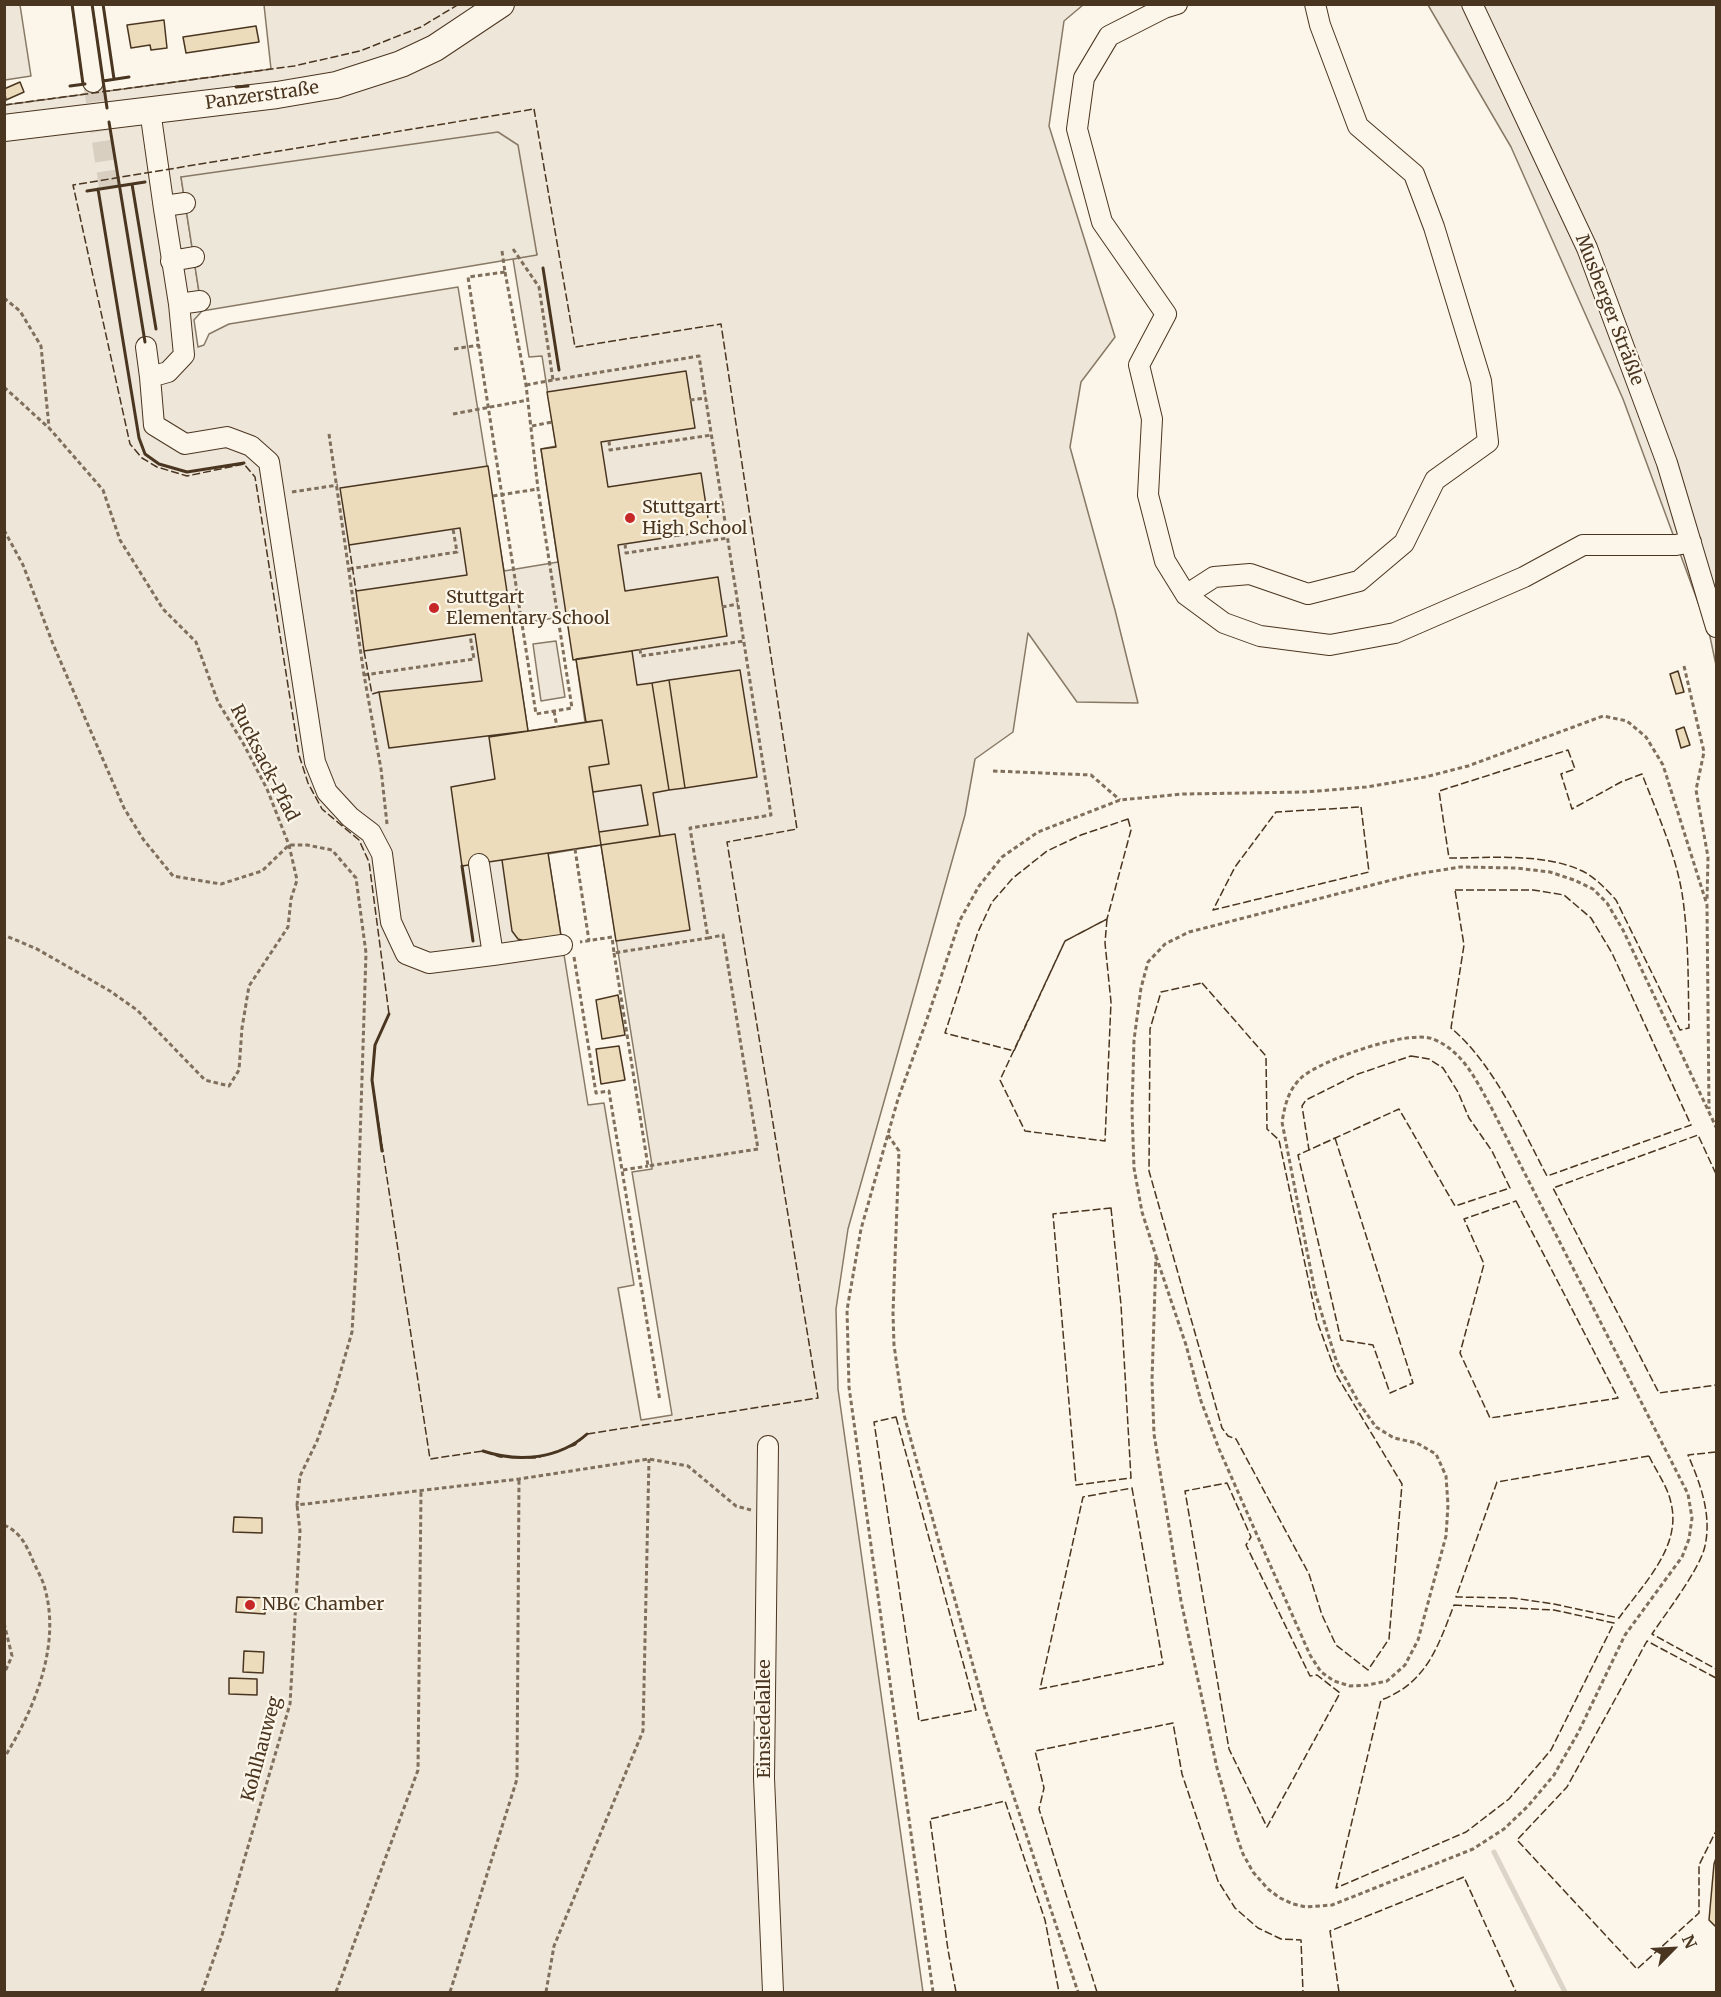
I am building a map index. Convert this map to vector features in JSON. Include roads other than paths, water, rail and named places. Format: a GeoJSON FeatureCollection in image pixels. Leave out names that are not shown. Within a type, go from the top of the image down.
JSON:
{"type":"FeatureCollection","features":[{"type":"Feature","properties":{"kind":"main road","name":"Panzerstraße"},"geometry":{"type":"LineString","coordinates":[[4,128],[311,91],[365,77],[401,64],[435,48],[501,4]]}},
{"type":"Feature","properties":{"kind":"street"},"geometry":{"type":"LineString","coordinates":[[82,4],[93,82]]}},
{"type":"Feature","properties":{"kind":"street"},"geometry":{"type":"LineString","coordinates":[[1178,4],[1164,8],[1109,36],[1084,78],[1077,129],[1102,222],[1166,314],[1139,365],[1152,419],[1148,495],[1165,561],[1186,595],[1224,623],[1260,636],[1330,645],[1395,633],[1524,577],[1583,545],[1676,545],[1691,542]]}},
{"type":"Feature","properties":{"kind":"street"},"geometry":{"type":"LineString","coordinates":[[1186,595],[1214,577],[1250,574],[1308,594],[1359,581],[1404,543],[1435,480],[1488,442],[1481,381],[1434,227],[1414,174],[1358,126],[1320,26],[1315,4]]}},
{"type":"Feature","properties":{"kind":"street","name":"Musberger Sträßle"},"geometry":{"type":"LineString","coordinates":[[1472,4],[1587,248],[1667,463],[1716,627]]}},
{"type":"Feature","properties":{"kind":"street"},"geometry":{"type":"LineString","coordinates":[[150,110],[179,304],[184,355],[168,372],[150,377]]}},
{"type":"Feature","properties":{"kind":"street"},"geometry":{"type":"LineString","coordinates":[[164,209],[171,205],[185,203]]}},
{"type":"Feature","properties":{"kind":"street"},"geometry":{"type":"LineString","coordinates":[[171,261],[194,257]]}},
{"type":"Feature","properties":{"kind":"street"},"geometry":{"type":"LineString","coordinates":[[179,304],[200,301]]}},
{"type":"Feature","properties":{"kind":"street"},"geometry":{"type":"LineString","coordinates":[[146,347],[154,425],[185,444],[227,437],[251,446],[269,462],[315,762],[327,792],[350,817],[371,833],[382,854],[391,922],[406,954],[429,963],[567,944]]}},
{"type":"Feature","properties":{"kind":"street"},"geometry":{"type":"LineString","coordinates":[[479,864],[494,955]]}},
{"type":"Feature","properties":{"kind":"street","name":"Einsiedelallee"},"geometry":{"type":"LineString","coordinates":[[768,1446],[764,1778],[773,1992]]}},
{"type":"Feature","properties":{"kind":"waterway"},"geometry":{"type":"LineString","coordinates":[[1494,1852],[1565,1992]]}},
{"type":"Feature","properties":{"kind":"tunnel"},"geometry":{"type":"LineString","coordinates":[[93,82],[109,187]]}},
{"type":"Feature","properties":{"kind":"place","name":"Stuttgart High School"},"geometry":{"type":"Point","coordinates":[630,518]}},
{"type":"Feature","properties":{"kind":"place","name":"Stuttgart Elementary School"},"geometry":{"type":"Point","coordinates":[434,608]}},
{"type":"Feature","properties":{"kind":"place","name":"NBC Chamber"},"geometry":{"type":"Point","coordinates":[250,1605]}}]}
